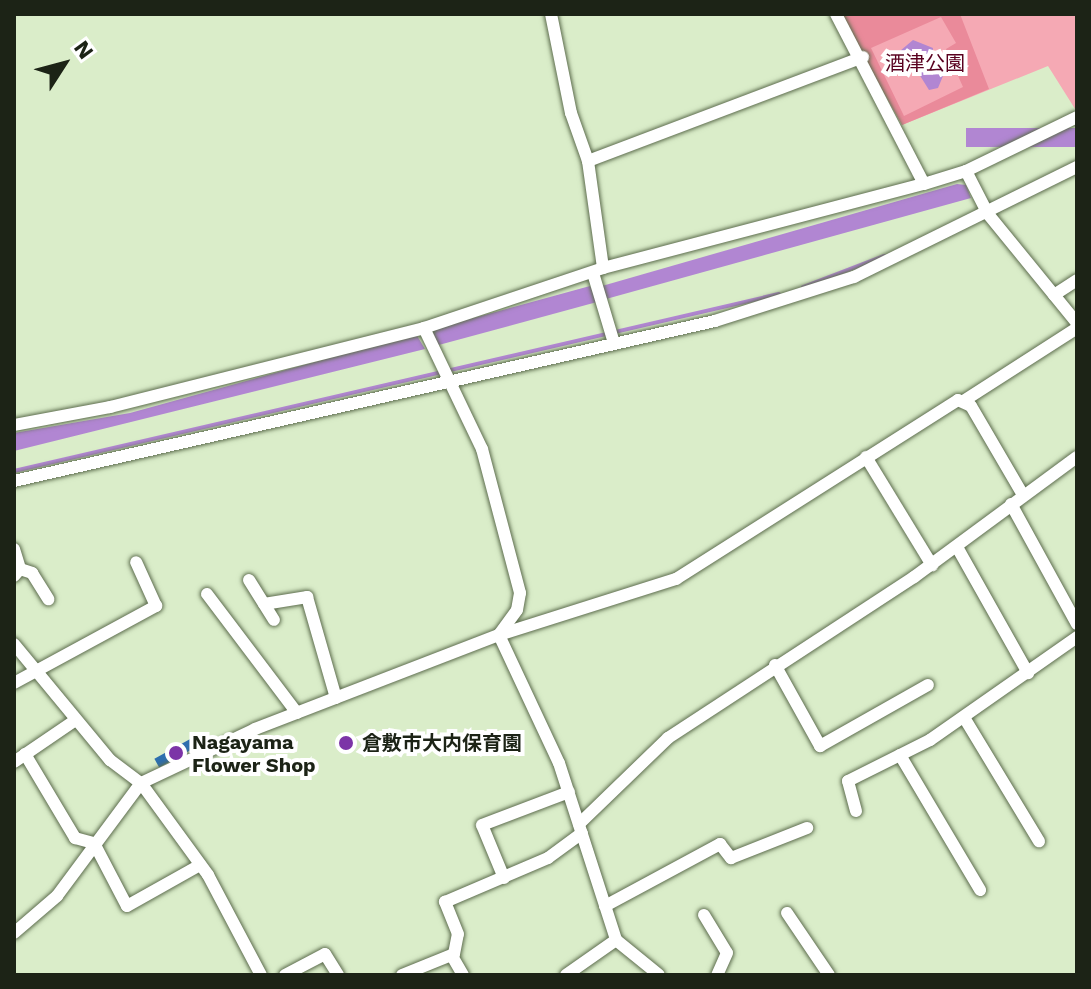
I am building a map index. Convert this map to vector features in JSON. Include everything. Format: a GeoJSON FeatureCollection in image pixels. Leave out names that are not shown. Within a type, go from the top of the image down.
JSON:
{"type":"FeatureCollection","features":[{"type":"Feature","properties":{"kind":"street"},"geometry":{"type":"LineString","coordinates":[[551,14],[571,113],[588,161],[598,276],[614,343]]}},
{"type":"Feature","properties":{"kind":"street"},"geometry":{"type":"LineString","coordinates":[[836,14],[863,57],[924,184]]}},
{"type":"Feature","properties":{"kind":"street"},"geometry":{"type":"LineString","coordinates":[[588,161],[863,57]]}},
{"type":"Feature","properties":{"kind":"street"},"geometry":{"type":"LineString","coordinates":[[14,425],[110,407],[424,328],[598,276],[968,174],[1077,117]]}},
{"type":"Feature","properties":{"kind":"street"},"geometry":{"type":"LineString","coordinates":[[14,481],[444,380],[715,321],[854,277],[1077,167]]}},
{"type":"Feature","properties":{"kind":"street"},"geometry":{"type":"LineString","coordinates":[[15,931],[57,896],[141,783],[297,713],[499,635],[676,579],[866,457],[965,400],[1077,326],[986,211],[968,174]]}},
{"type":"Feature","properties":{"kind":"street"},"geometry":{"type":"LineString","coordinates":[[1054,295],[1077,280]]}},
{"type":"Feature","properties":{"kind":"street"},"geometry":{"type":"LineString","coordinates":[[424,328],[444,380],[482,449],[520,593],[517,610],[499,635]]}},
{"type":"Feature","properties":{"kind":"street"},"geometry":{"type":"LineString","coordinates":[[965,400],[1023,495]]}},
{"type":"Feature","properties":{"kind":"street"},"geometry":{"type":"LineString","coordinates":[[866,457],[932,565]]}},
{"type":"Feature","properties":{"kind":"street"},"geometry":{"type":"LineString","coordinates":[[402,975],[452,956],[459,944],[445,902],[504,878],[581,829],[668,738],[775,665],[932,565],[1077,457]]}},
{"type":"Feature","properties":{"kind":"street"},"geometry":{"type":"LineString","coordinates":[[1011,504],[1077,624]]}},
{"type":"Feature","properties":{"kind":"street"},"geometry":{"type":"LineString","coordinates":[[957,547],[1028,673]]}},
{"type":"Feature","properties":{"kind":"street"},"geometry":{"type":"LineString","coordinates":[[14,549],[17,573],[32,573],[48,599]]}},
{"type":"Feature","properties":{"kind":"street"},"geometry":{"type":"LineString","coordinates":[[14,683],[32,668],[156,606],[136,562]]}},
{"type":"Feature","properties":{"kind":"street"},"geometry":{"type":"LineString","coordinates":[[249,580],[274,620]]}},
{"type":"Feature","properties":{"kind":"street"},"geometry":{"type":"LineString","coordinates":[[207,594],[297,713]]}},
{"type":"Feature","properties":{"kind":"street"},"geometry":{"type":"LineString","coordinates":[[264,604],[307,597],[336,698]]}},
{"type":"Feature","properties":{"kind":"street"},"geometry":{"type":"LineString","coordinates":[[499,635],[569,792],[616,940],[659,975]]}},
{"type":"Feature","properties":{"kind":"street"},"geometry":{"type":"LineString","coordinates":[[856,811],[848,781],[965,719],[1077,637]]}},
{"type":"Feature","properties":{"kind":"street"},"geometry":{"type":"LineString","coordinates":[[14,644],[74,721],[141,783],[200,865],[261,975]]}},
{"type":"Feature","properties":{"kind":"street"},"geometry":{"type":"LineString","coordinates":[[775,665],[820,746],[928,685]]}},
{"type":"Feature","properties":{"kind":"street"},"geometry":{"type":"LineString","coordinates":[[965,719],[1039,841]]}},
{"type":"Feature","properties":{"kind":"street"},"geometry":{"type":"LineString","coordinates":[[14,762],[74,721]]}},
{"type":"Feature","properties":{"kind":"street"},"geometry":{"type":"LineString","coordinates":[[25,754],[75,838],[94,843],[127,906],[200,865]]}},
{"type":"Feature","properties":{"kind":"street"},"geometry":{"type":"LineString","coordinates":[[900,755],[980,890]]}},
{"type":"Feature","properties":{"kind":"street"},"geometry":{"type":"LineString","coordinates":[[504,878],[482,825],[569,792]]}},
{"type":"Feature","properties":{"kind":"street"},"geometry":{"type":"LineString","coordinates":[[605,906],[720,844],[731,858],[807,828]]}},
{"type":"Feature","properties":{"kind":"street"},"geometry":{"type":"LineString","coordinates":[[787,913],[829,975]]}},
{"type":"Feature","properties":{"kind":"street"},"geometry":{"type":"LineString","coordinates":[[704,915],[727,953],[717,975]]}},
{"type":"Feature","properties":{"kind":"street"},"geometry":{"type":"LineString","coordinates":[[566,975],[616,940]]}},
{"type":"Feature","properties":{"kind":"street"},"geometry":{"type":"LineString","coordinates":[[285,975],[325,954],[338,975]]}},
{"type":"Feature","properties":{"kind":"street"},"geometry":{"type":"LineString","coordinates":[[452,956],[463,975]]}},
{"type":"Feature","properties":{"kind":"green space","name":"酒津公園"},"geometry":{"type":"Polygon","coordinates":[[[840,14],[1077,14],[1077,112],[1048,66],[902,125],[840,14]]]}},
{"type":"Feature","properties":{"kind":"shaded area"},"geometry":{"type":"Polygon","coordinates":[[[840,14],[960,14],[989,89],[902,125],[840,14]],[[941,17],[871,48],[904,116],[963,87],[946,49],[956,43],[941,17]]]}},
{"type":"Feature","properties":{"kind":"shaded area"},"geometry":{"type":"Polygon","coordinates":[[[913,40],[933,48],[931,65],[943,76],[938,88],[929,90],[919,74],[902,68],[900,51],[913,40]]]}},
{"type":"Feature","properties":{"kind":"shaded area"},"geometry":{"type":"Polygon","coordinates":[[[966,128],[1077,128],[1077,147],[966,147],[966,128]]]}},
{"type":"Feature","properties":{"kind":"shaded area"},"geometry":{"type":"Polygon","coordinates":[[[957,184],[966,185],[971,198],[606,299],[602,286],[957,184]]]}},
{"type":"Feature","properties":{"kind":"shaded area"},"geometry":{"type":"Polygon","coordinates":[[[590,286],[597,302],[435,346],[431,336],[433,329],[590,286]]]}},
{"type":"Feature","properties":{"kind":"shaded area"},"geometry":{"type":"Polygon","coordinates":[[[416,334],[425,349],[14,451],[14,433],[130,413],[416,334]]]}},
{"type":"Feature","properties":{"kind":"building","name":"Nagayama Flower Shop"},"geometry":{"type":"Polygon","coordinates":[[[192,738],[197,747],[159,768],[154,759],[192,738]]]}},
{"type":"Feature","properties":{"kind":"waterway"},"geometry":{"type":"LineString","coordinates":[[803,287],[884,256]]}},
{"type":"Feature","properties":{"kind":"waterway"},"geometry":{"type":"LineString","coordinates":[[14,471],[779,294]]}},
{"type":"Feature","properties":{"kind":"place","name":"倉敷市大内保育園"},"geometry":{"type":"Point","coordinates":[346,743]}},
{"type":"Feature","properties":{"kind":"place","name":"Nagayama Flower Shop"},"geometry":{"type":"Point","coordinates":[176,753]}}]}
